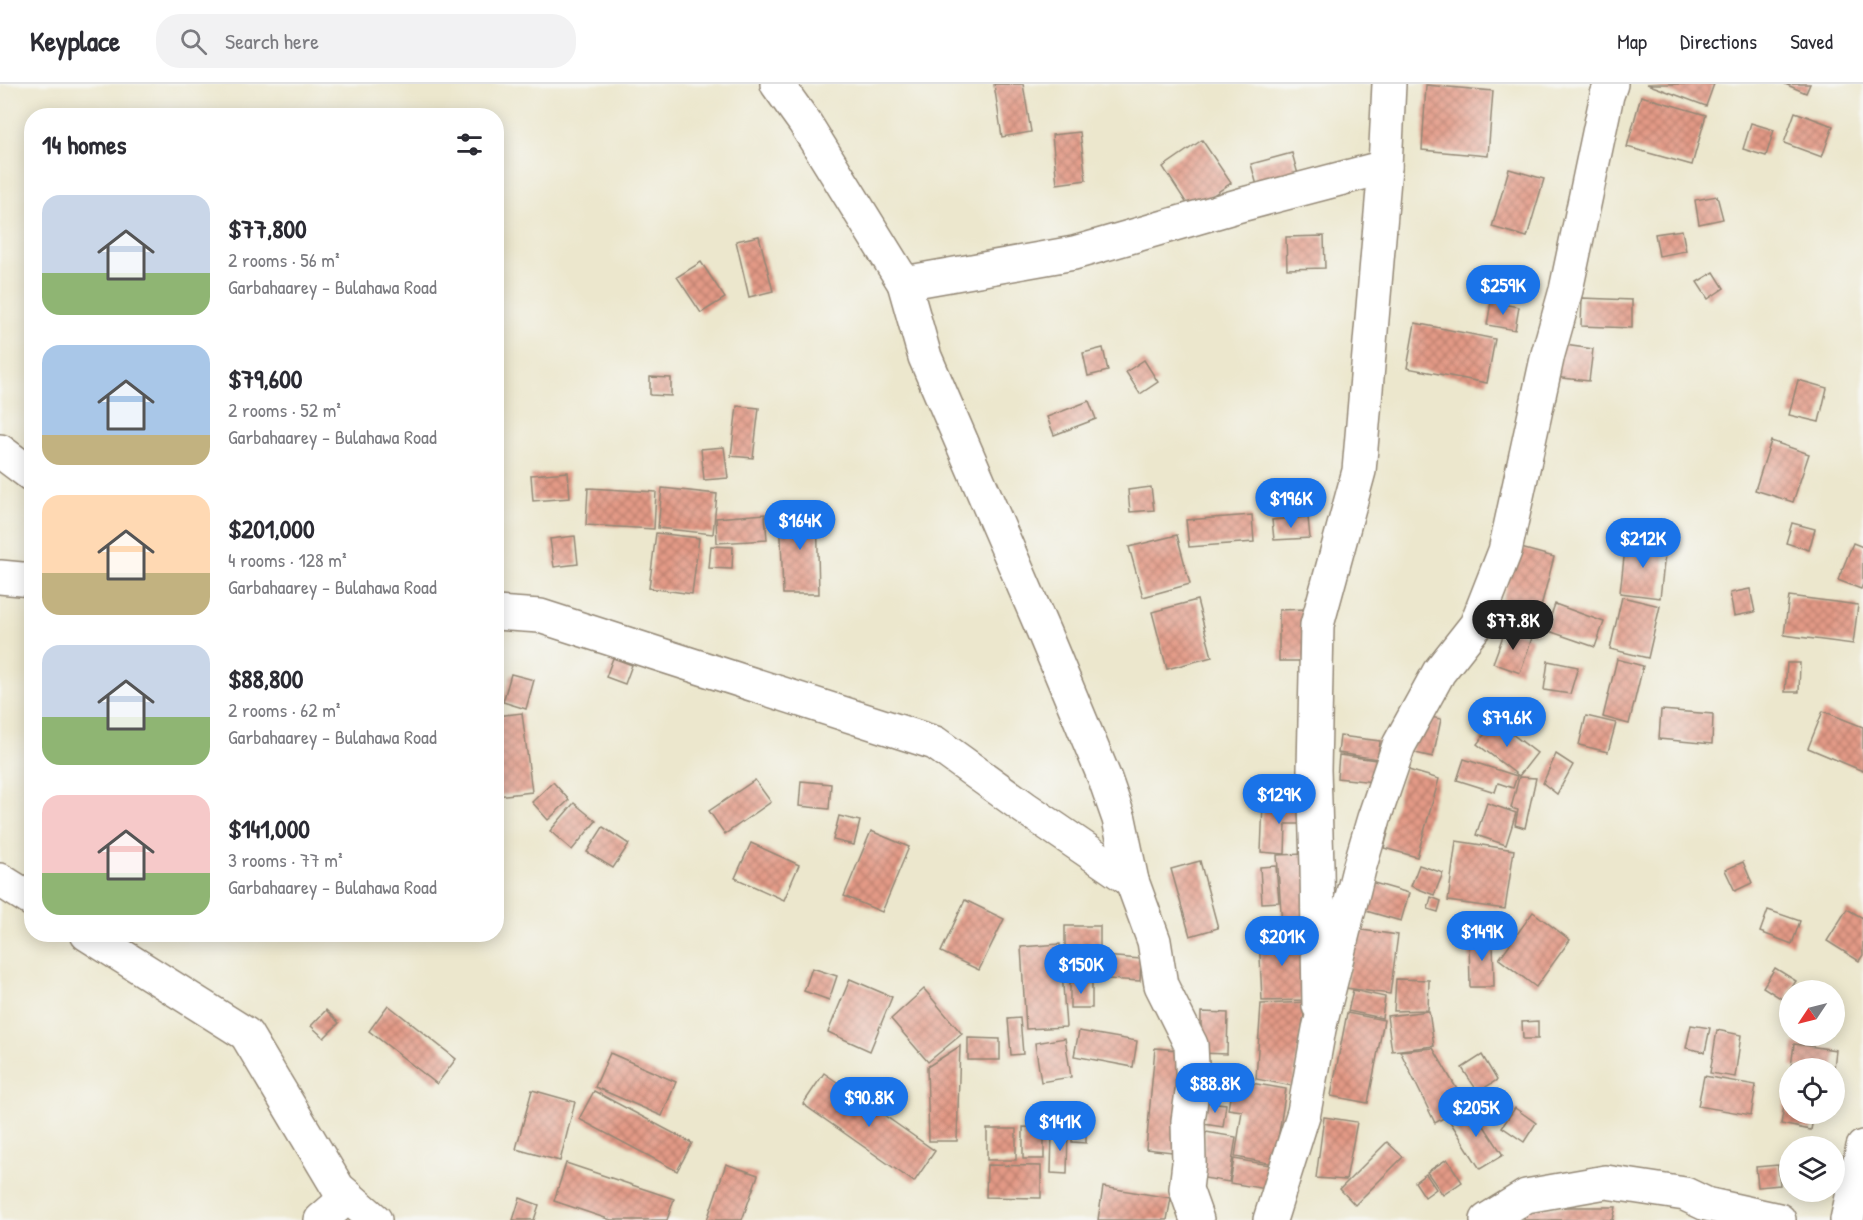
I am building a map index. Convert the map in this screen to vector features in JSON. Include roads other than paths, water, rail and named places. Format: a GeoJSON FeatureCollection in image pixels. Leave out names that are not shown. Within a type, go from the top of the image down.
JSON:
{"type":"FeatureCollection","features":[{"type":"Feature","properties":{"kind":"street"},"geometry":{"type":"LineString","coordinates":[[777,84],[805,123],[904,283],[926,357],[1105,779],[1119,819],[1132,881],[1154,942],[1161,985],[1191,1045],[1193,1085],[1188,1121],[1189,1163],[1186,1189],[1197,1220]]}},
{"type":"Feature","properties":{"kind":"street"},"geometry":{"type":"LineString","coordinates":[[1319,1029],[1314,770],[1317,625],[1359,471],[1385,167],[1389,84]]}},
{"type":"Feature","properties":{"kind":"street"},"geometry":{"type":"LineString","coordinates":[[1270,1220],[1304,1112],[1319,1029],[1359,869],[1399,745],[1439,672],[1476,625],[1505,550],[1548,354],[1566,290],[1586,190],[1611,84]]}},
{"type":"Feature","properties":{"kind":"street"},"geometry":{"type":"LineString","coordinates":[[904,283],[1074,252],[1385,167]]}},
{"type":"Feature","properties":{"kind":"street"},"geometry":{"type":"LineString","coordinates":[[0,451],[24,469]]}},
{"type":"Feature","properties":{"kind":"street"},"geometry":{"type":"LineString","coordinates":[[0,578],[24,580]]}},
{"type":"Feature","properties":{"kind":"street"},"geometry":{"type":"LineString","coordinates":[[504,614],[540,616],[935,743],[1024,808],[1132,881]]}},
{"type":"Feature","properties":{"kind":"street"},"geometry":{"type":"LineString","coordinates":[[0,880],[24,895]]}},
{"type":"Feature","properties":{"kind":"street"},"geometry":{"type":"LineString","coordinates":[[100,942],[246,1034],[339,1207],[375,1220]]}},
{"type":"Feature","properties":{"kind":"street"},"geometry":{"type":"LineString","coordinates":[[1847,1220],[1863,1147]]}},
{"type":"Feature","properties":{"kind":"street"},"geometry":{"type":"LineString","coordinates":[[1487,1220],[1526,1196],[1606,1182],[1685,1194],[1706,1204],[1779,1220]]}}]}
